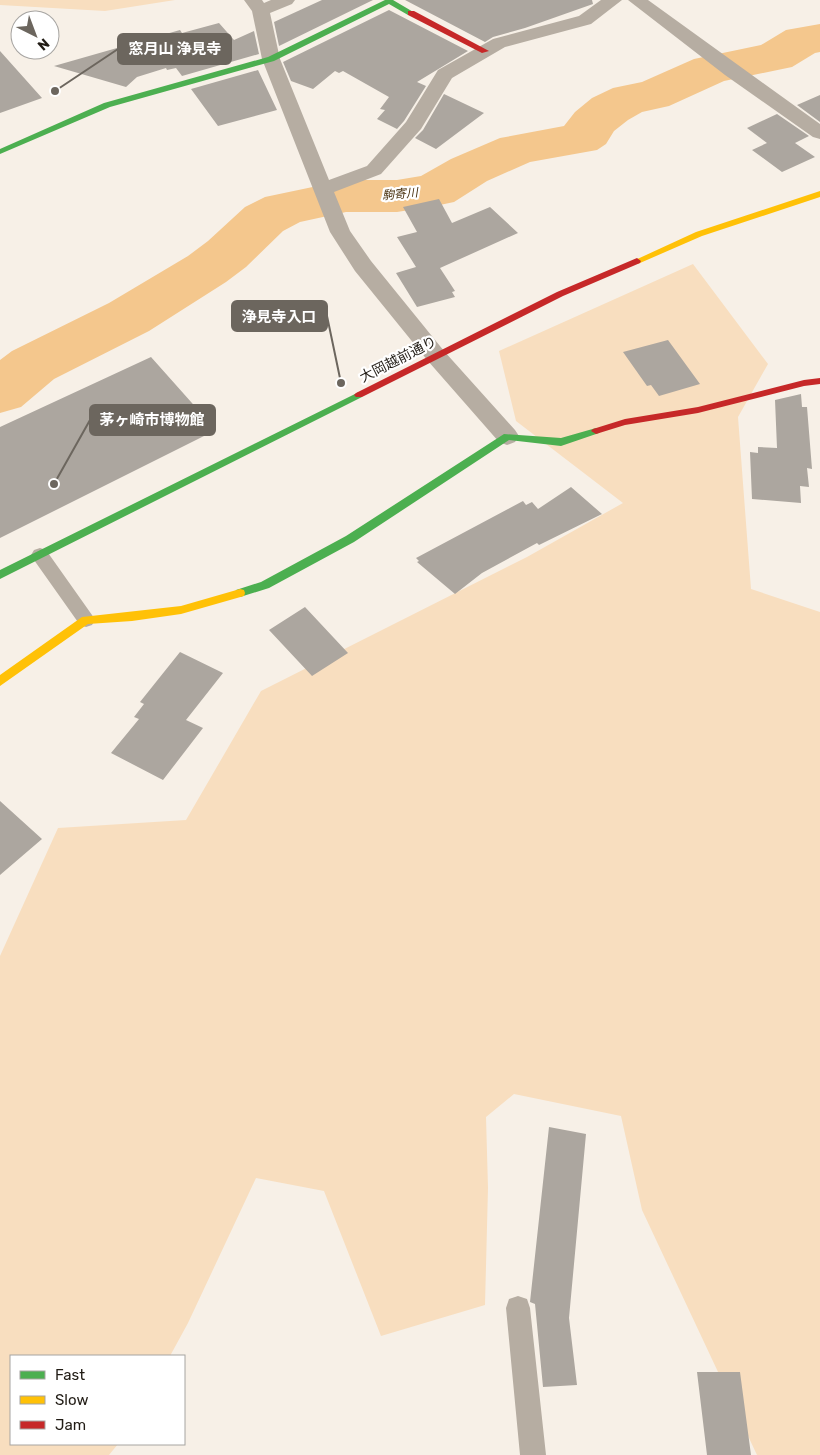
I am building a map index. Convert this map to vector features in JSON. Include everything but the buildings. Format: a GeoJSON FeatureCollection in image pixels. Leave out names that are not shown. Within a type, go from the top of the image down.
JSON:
{"type":"FeatureCollection","features":[{"type":"Feature","properties":{"kind":"street"},"geometry":{"type":"LineString","coordinates":[[286,0],[257,6],[271,59],[340,232],[363,266],[436,356],[507,436]]}},
{"type":"Feature","properties":{"kind":"street"},"geometry":{"type":"LineString","coordinates":[[326,196],[374,170],[414,125],[445,74],[499,43],[585,20],[613,0]]}},
{"type":"Feature","properties":{"kind":"street"},"geometry":{"type":"LineString","coordinates":[[637,0],[716,60],[820,133]]}},
{"type":"Feature","properties":{"kind":"street"},"geometry":{"type":"LineString","coordinates":[[0,152],[107,105],[271,59],[389,1],[485,51]]}},
{"type":"Feature","properties":{"kind":"street","name":"大岡越前通り"},"geometry":{"type":"LineString","coordinates":[[0,575],[560,294],[644,256],[699,234],[820,194]]}},
{"type":"Feature","properties":{"kind":"street"},"geometry":{"type":"LineString","coordinates":[[0,681],[86,620],[132,617],[181,610],[265,585],[350,539],[507,436],[561,442],[625,422],[698,410],[804,383],[820,381]]}},
{"type":"Feature","properties":{"kind":"lane"},"geometry":{"type":"LineString","coordinates":[[40,555],[86,620]]}},
{"type":"Feature","properties":{"kind":"lane"},"geometry":{"type":"LineString","coordinates":[[518,1308],[533,1455]]}},
{"type":"Feature","properties":{"kind":"shaded area"},"geometry":{"type":"Polygon","coordinates":[[[0,0],[175,0],[105,11],[0,5],[0,0]]]}},
{"type":"Feature","properties":{"kind":"shaded area"},"geometry":{"type":"Polygon","coordinates":[[[693,264],[768,364],[738,417],[751,589],[820,612],[820,1455],[757,1455],[642,1210],[621,1116],[514,1094],[486,1117],[488,1188],[485,1305],[381,1336],[324,1191],[256,1178],[188,1323],[171,1355],[10,1355],[10,1445],[117,1445],[109,1455],[0,1455],[0,956],[58,828],[186,820],[261,691],[527,557],[623,503],[516,421],[499,351],[693,264]]]}},
{"type":"Feature","properties":{"kind":"waterway","name":"駒寄川"},"geometry":{"type":"LineString","coordinates":[[0,392],[33,365],[129,317],[207,269],[227,254],[264,219],[284,209],[346,196],[397,196],[435,190],[469,170],[518,149],[579,139],[588,133],[593,123],[610,109],[630,98],[652,96],[711,69],[775,57],[803,40],[820,38]]}},
{"type":"Feature","properties":{"kind":"traffic: fast"},"geometry":{"type":"LineString","coordinates":[[0,152],[107,105],[271,59],[389,1],[411,13]]}},
{"type":"Feature","properties":{"kind":"traffic: fast"},"geometry":{"type":"LineString","coordinates":[[0,575],[359,395]]}},
{"type":"Feature","properties":{"kind":"traffic: fast"},"geometry":{"type":"LineString","coordinates":[[240,593],[265,585],[350,539],[507,436],[561,442],[596,431]]}},
{"type":"Feature","properties":{"kind":"traffic: slow"},"geometry":{"type":"LineString","coordinates":[[637,261],[699,234],[820,194]]}},
{"type":"Feature","properties":{"kind":"traffic: slow"},"geometry":{"type":"LineString","coordinates":[[0,681],[86,620],[132,617],[181,610],[240,593]]}},
{"type":"Feature","properties":{"kind":"traffic: jam"},"geometry":{"type":"LineString","coordinates":[[411,13],[485,51]]}},
{"type":"Feature","properties":{"kind":"traffic: jam"},"geometry":{"type":"LineString","coordinates":[[359,395],[560,294],[637,261]]}},
{"type":"Feature","properties":{"kind":"traffic: jam"},"geometry":{"type":"LineString","coordinates":[[596,431],[625,422],[698,410],[804,383],[820,381]]}},
{"type":"Feature","properties":{"kind":"place","name":"窓月山 浄見寺"},"geometry":{"type":"Point","coordinates":[55,91]}},
{"type":"Feature","properties":{"kind":"place","name":"浄見寺入口"},"geometry":{"type":"Point","coordinates":[341,383]}},
{"type":"Feature","properties":{"kind":"place","name":"茅ヶ崎市博物館"},"geometry":{"type":"Point","coordinates":[54,484]}}]}
